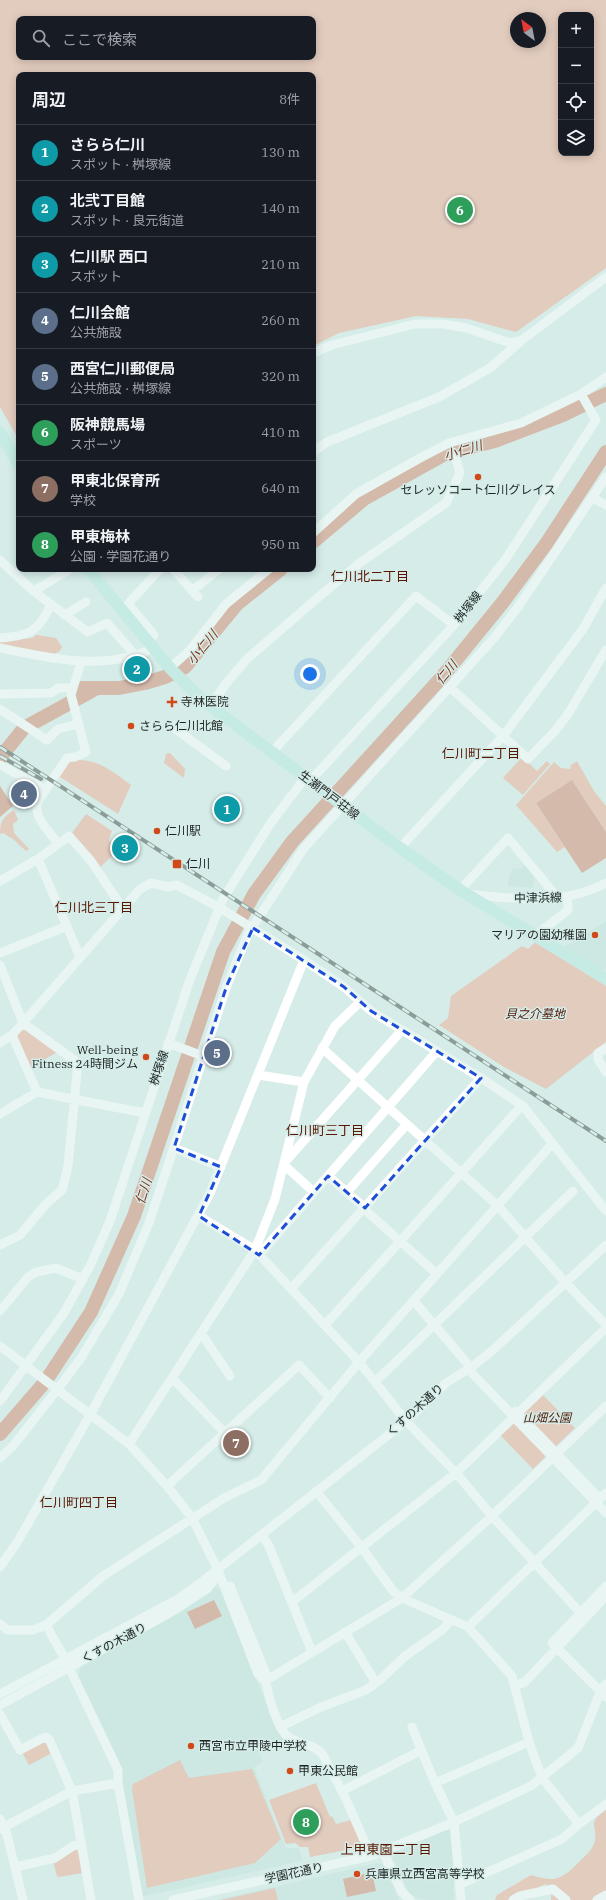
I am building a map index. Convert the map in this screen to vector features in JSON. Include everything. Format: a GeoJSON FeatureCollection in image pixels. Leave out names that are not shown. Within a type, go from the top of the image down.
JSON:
{"type":"FeatureCollection","features":[{"type":"Feature","properties":{"kind":"main road"},"geometry":{"type":"LineString","coordinates":[[0,433],[16,460]]}},
{"type":"Feature","properties":{"kind":"main road","name":"生瀬門戸荘線"},"geometry":{"type":"LineString","coordinates":[[90,572],[170,668],[210,706],[400,848],[463,892],[536,935],[606,980]]}},
{"type":"Feature","properties":{"kind":"street"},"geometry":{"type":"LineString","coordinates":[[316,450],[327,442],[439,397],[490,368],[522,340],[606,277]]}},
{"type":"Feature","properties":{"kind":"street"},"geometry":{"type":"LineString","coordinates":[[316,352],[332,345],[415,324],[443,324],[466,328],[510,343],[522,340]]}},
{"type":"Feature","properties":{"kind":"street"},"geometry":{"type":"LineString","coordinates":[[316,530],[356,494],[420,458],[449,443],[521,423],[582,395],[606,377]]}},
{"type":"Feature","properties":{"kind":"street","name":"桝塚線"},"geometry":{"type":"LineString","coordinates":[[0,1401],[27,1366],[64,1313],[83,1279],[110,1221],[189,982],[221,909],[226,893],[266,830],[309,781],[454,625],[505,560],[596,420],[582,395]]}},
{"type":"Feature","properties":{"kind":"street"},"geometry":{"type":"LineString","coordinates":[[210,706],[228,681],[247,660],[322,594],[362,562],[446,503],[460,473],[455,456]]}},
{"type":"Feature","properties":{"kind":"street"},"geometry":{"type":"LineString","coordinates":[[0,1458],[13,1446],[81,1358],[119,1294],[150,1223],[227,985],[252,927],[304,848],[340,803],[451,688],[518,608],[606,477]]}},
{"type":"Feature","properties":{"kind":"street"},"geometry":{"type":"LineString","coordinates":[[592,498],[606,505]]}},
{"type":"Feature","properties":{"kind":"street"},"geometry":{"type":"LineString","coordinates":[[0,560],[34,591],[88,632],[107,623],[135,655]]}},
{"type":"Feature","properties":{"kind":"street"},"geometry":{"type":"LineString","coordinates":[[34,591],[65,572]]}},
{"type":"Feature","properties":{"kind":"street"},"geometry":{"type":"LineString","coordinates":[[0,648],[81,662],[135,655],[150,644],[154,635],[128,604],[157,572]]}},
{"type":"Feature","properties":{"kind":"street"},"geometry":{"type":"LineString","coordinates":[[175,572],[195,594],[216,572]]}},
{"type":"Feature","properties":{"kind":"street"},"geometry":{"type":"LineString","coordinates":[[170,668],[190,650],[226,604],[265,572]]}},
{"type":"Feature","properties":{"kind":"street"},"geometry":{"type":"LineString","coordinates":[[400,848],[503,736],[583,628],[606,588]]}},
{"type":"Feature","properties":{"kind":"street"},"geometry":{"type":"LineString","coordinates":[[272,752],[416,596],[454,625]]}},
{"type":"Feature","properties":{"kind":"street"},"geometry":{"type":"LineString","coordinates":[[64,615],[86,602]]}},
{"type":"Feature","properties":{"kind":"street"},"geometry":{"type":"LineString","coordinates":[[0,638],[18,637],[29,634],[45,617],[50,604]]}},
{"type":"Feature","properties":{"kind":"street"},"geometry":{"type":"LineString","coordinates":[[451,688],[528,759],[554,732],[568,714],[606,650]]}},
{"type":"Feature","properties":{"kind":"street"},"geometry":{"type":"LineString","coordinates":[[58,843],[42,823],[36,812],[38,801],[66,758],[75,757],[86,752],[74,708],[72,691],[81,662]]}},
{"type":"Feature","properties":{"kind":"street"},"geometry":{"type":"LineString","coordinates":[[0,694],[52,693],[58,688],[72,691]]}},
{"type":"Feature","properties":{"kind":"street"},"geometry":{"type":"LineString","coordinates":[[0,709],[31,728],[47,740],[58,729],[78,724]]}},
{"type":"Feature","properties":{"kind":"street"},"geometry":{"type":"LineString","coordinates":[[170,725],[226,766]]}},
{"type":"Feature","properties":{"kind":"street"},"geometry":{"type":"LineString","coordinates":[[1,765],[46,790]]}},
{"type":"Feature","properties":{"kind":"street"},"geometry":{"type":"LineString","coordinates":[[0,881],[38,859],[69,836],[91,861],[123,909]]}},
{"type":"Feature","properties":{"kind":"street"},"geometry":{"type":"LineString","coordinates":[[463,892],[508,838],[568,905],[568,910],[536,935]]}},
{"type":"Feature","properties":{"kind":"street"},"geometry":{"type":"LineString","coordinates":[[38,859],[80,957]]}},
{"type":"Feature","properties":{"kind":"street"},"geometry":{"type":"LineString","coordinates":[[0,1043],[12,1035],[23,1023],[140,889],[150,883],[168,887],[177,885],[252,927],[304,960],[344,987],[360,1002],[402,1030],[522,1105],[606,1211]]}},
{"type":"Feature","properties":{"kind":"street","name":"中津浜線"},"geometry":{"type":"LineString","coordinates":[[463,892],[525,900],[562,898],[606,883]]}},
{"type":"Feature","properties":{"kind":"street"},"geometry":{"type":"LineString","coordinates":[[495,897],[493,907],[496,912]]}},
{"type":"Feature","properties":{"kind":"street"},"geometry":{"type":"LineString","coordinates":[[0,954],[67,926]]}},
{"type":"Feature","properties":{"kind":"street"},"geometry":{"type":"LineString","coordinates":[[0,1567],[18,1541],[90,1415],[199,1216],[221,1167],[304,960]]}},
{"type":"Feature","properties":{"kind":"street"},"geometry":{"type":"LineString","coordinates":[[0,965],[23,1023],[78,1063],[68,1166],[62,1190],[46,1204],[20,1235],[0,1245]]}},
{"type":"Feature","properties":{"kind":"street"},"geometry":{"type":"LineString","coordinates":[[257,1252],[275,1199],[304,1082],[335,1026],[360,1002]]}},
{"type":"Feature","properties":{"kind":"street"},"geometry":{"type":"LineString","coordinates":[[284,1164],[402,1030]]}},
{"type":"Feature","properties":{"kind":"street"},"geometry":{"type":"LineString","coordinates":[[12,1035],[37,1092]]}},
{"type":"Feature","properties":{"kind":"street"},"geometry":{"type":"LineString","coordinates":[[168,1043],[203,1056]]}},
{"type":"Feature","properties":{"kind":"street"},"geometry":{"type":"LineString","coordinates":[[292,1602],[456,1473],[606,1327],[497,1205],[322,1048]]}},
{"type":"Feature","properties":{"kind":"street"},"geometry":{"type":"LineString","coordinates":[[606,1048],[598,1053],[598,1059],[606,1072]]}},
{"type":"Feature","properties":{"kind":"street"},"geometry":{"type":"LineString","coordinates":[[129,1444],[201,1333],[257,1252],[314,1192],[437,1051]]}},
{"type":"Feature","properties":{"kind":"street"},"geometry":{"type":"LineString","coordinates":[[258,1075],[304,1082]]}},
{"type":"Feature","properties":{"kind":"street"},"geometry":{"type":"LineString","coordinates":[[291,1289],[481,1078]]}},
{"type":"Feature","properties":{"kind":"street"},"geometry":{"type":"LineString","coordinates":[[0,1114],[37,1092],[145,1113]]}},
{"type":"Feature","properties":{"kind":"street"},"geometry":{"type":"LineString","coordinates":[[325,1325],[522,1105]]}},
{"type":"Feature","properties":{"kind":"street"},"geometry":{"type":"LineString","coordinates":[[347,1192],[407,1124]]}},
{"type":"Feature","properties":{"kind":"street"},"geometry":{"type":"LineString","coordinates":[[0,1624],[7,1630],[33,1630],[46,1624],[103,1576],[224,1498],[261,1480],[360,1362],[552,1144]]}},
{"type":"Feature","properties":{"kind":"street"},"geometry":{"type":"LineString","coordinates":[[174,1148],[221,1167]]}},
{"type":"Feature","properties":{"kind":"street"},"geometry":{"type":"LineString","coordinates":[[284,1164],[314,1192]]}},
{"type":"Feature","properties":{"kind":"street"},"geometry":{"type":"LineString","coordinates":[[328,1176],[437,1274]]}},
{"type":"Feature","properties":{"kind":"street"},"geometry":{"type":"LineString","coordinates":[[376,1382],[573,1191]]}},
{"type":"Feature","properties":{"kind":"street"},"geometry":{"type":"LineString","coordinates":[[199,1216],[257,1252],[360,1362],[406,1421],[456,1473],[492,1516],[583,1616]]}},
{"type":"Feature","properties":{"kind":"street","name":"くすの木通り"},"geometry":{"type":"LineString","coordinates":[[0,1694],[178,1599],[218,1570],[406,1421],[446,1383],[470,1368],[493,1350],[606,1245]]}},
{"type":"Feature","properties":{"kind":"street"},"geometry":{"type":"LineString","coordinates":[[0,1311],[28,1277],[36,1272],[56,1268],[83,1279]]}},
{"type":"Feature","properties":{"kind":"street"},"geometry":{"type":"LineString","coordinates":[[414,1300],[470,1368],[555,1456],[602,1500],[606,1513]]}},
{"type":"Feature","properties":{"kind":"street"},"geometry":{"type":"LineString","coordinates":[[201,1333],[230,1376]]}},
{"type":"Feature","properties":{"kind":"street"},"geometry":{"type":"LineString","coordinates":[[0,1346],[129,1444],[167,1486],[192,1518],[218,1570],[226,1575],[265,1671],[265,1681],[280,1727],[288,1736],[318,1749],[342,1791],[371,1856]]}},
{"type":"Feature","properties":{"kind":"street"},"geometry":{"type":"LineString","coordinates":[[167,1486],[299,1365],[330,1398]]}},
{"type":"Feature","properties":{"kind":"street"},"geometry":{"type":"LineString","coordinates":[[172,1378],[225,1433]]}},
{"type":"Feature","properties":{"kind":"street"},"geometry":{"type":"LineString","coordinates":[[265,1681],[402,1598],[492,1516],[606,1406]]}},
{"type":"Feature","properties":{"kind":"street"},"geometry":{"type":"LineString","coordinates":[[316,1491],[362,1548],[393,1591],[402,1598],[468,1627],[512,1676],[529,1742],[542,1778],[579,1824]]}},
{"type":"Feature","properties":{"kind":"street"},"geometry":{"type":"LineString","coordinates":[[468,1627],[534,1561],[602,1500]]}},
{"type":"Feature","properties":{"kind":"street"},"geometry":{"type":"LineString","coordinates":[[261,1535],[268,1544],[312,1652]]}},
{"type":"Feature","properties":{"kind":"street","name":"くすの木通り"},"geometry":{"type":"LineString","coordinates":[[0,1705],[70,1668],[193,1599],[207,1589],[214,1580],[218,1570]]}},
{"type":"Feature","properties":{"kind":"street"},"geometry":{"type":"LineString","coordinates":[[515,1686],[525,1682],[557,1648],[606,1586]]}},
{"type":"Feature","properties":{"kind":"street"},"geometry":{"type":"LineString","coordinates":[[583,1616],[606,1596]]}},
{"type":"Feature","properties":{"kind":"street"},"geometry":{"type":"LineString","coordinates":[[280,1727],[321,1707],[366,1690],[376,1683],[404,1657],[442,1630],[451,1620]]}},
{"type":"Feature","properties":{"kind":"street"},"geometry":{"type":"LineString","coordinates":[[46,1624],[66,1659],[118,1770],[118,1783],[139,1900]]}},
{"type":"Feature","properties":{"kind":"street"},"geometry":{"type":"LineString","coordinates":[[345,1632],[376,1683]]}},
{"type":"Feature","properties":{"kind":"street"},"geometry":{"type":"LineString","coordinates":[[557,1648],[604,1690]]}},
{"type":"Feature","properties":{"kind":"street","name":"学園花通り"},"geometry":{"type":"LineString","coordinates":[[173,1900],[371,1856],[454,1822],[531,1786],[578,1748],[604,1690]]}},
{"type":"Feature","properties":{"kind":"street"},"geometry":{"type":"LineString","coordinates":[[0,1714],[20,1750],[45,1737],[49,1739],[72,1791],[91,1900]]}},
{"type":"Feature","properties":{"kind":"street"},"geometry":{"type":"LineString","coordinates":[[412,1727],[420,1751],[454,1822],[461,1884],[461,1900]]}},
{"type":"Feature","properties":{"kind":"street"},"geometry":{"type":"LineString","coordinates":[[435,1783],[529,1742]]}},
{"type":"Feature","properties":{"kind":"street"},"geometry":{"type":"LineString","coordinates":[[342,1791],[420,1751]]}},
{"type":"Feature","properties":{"kind":"street"},"geometry":{"type":"LineString","coordinates":[[23,1900],[16,1866],[1,1825],[72,1791],[118,1783]]}},
{"type":"Feature","properties":{"kind":"street"},"geometry":{"type":"LineString","coordinates":[[461,1884],[562,1839],[606,1804]]}},
{"type":"Feature","properties":{"kind":"street"},"geometry":{"type":"LineString","coordinates":[[16,1866],[55,1858],[73,1846],[82,1844]]}},
{"type":"Feature","properties":{"kind":"street"},"geometry":{"type":"LineString","coordinates":[[383,1852],[402,1892],[410,1900]]}},
{"type":"Feature","properties":{"kind":"street"},"geometry":{"type":"LineString","coordinates":[[513,1900],[520,1896],[553,1889],[566,1900]]}},
{"type":"Feature","properties":{"kind":"street"},"geometry":{"type":"LineString","coordinates":[[597,1900],[606,1895]]}},
{"type":"Feature","properties":{"kind":"highlighted area"},"geometry":{"type":"Polygon","coordinates":[[[253,928],[344,987],[371,1011],[481,1078],[365,1208],[328,1176],[259,1255],[199,1216],[221,1167],[174,1148],[227,985],[253,928]]]}},
{"type":"Feature","properties":{"kind":"shaded area"},"geometry":{"type":"Polygon","coordinates":[[[572,780],[606,832],[606,858],[582,873],[536,803],[572,780]]]}},
{"type":"Feature","properties":{"kind":"shaded area"},"geometry":{"type":"Polygon","coordinates":[[[0,786],[13,806],[0,817],[0,786]]]}},
{"type":"Feature","properties":{"kind":"shaded area"},"geometry":{"type":"Polygon","coordinates":[[[527,863],[536,872],[533,888],[507,886],[512,868],[520,869],[527,863]]]}},
{"type":"Feature","properties":{"kind":"shaded area","name":"マリアの園幼稚園"},"geometry":{"type":"Polygon","coordinates":[[[606,921],[606,968],[602,973],[562,948],[606,921]]]}},
{"type":"Feature","properties":{"kind":"shaded area","name":"西宮市立甲陵中学校"},"geometry":{"type":"Polygon","coordinates":[[[215,1587],[220,1589],[278,1732],[285,1740],[259,1752],[263,1762],[254,1767],[286,1848],[299,1848],[302,1861],[141,1897],[122,1782],[78,1676],[82,1664],[184,1610],[215,1587]]]}},
{"type":"Feature","properties":{"kind":"shaded area"},"geometry":{"type":"Polygon","coordinates":[[[214,1600],[222,1616],[195,1629],[187,1612],[214,1600]]]}},
{"type":"Feature","properties":{"kind":"shaded area"},"geometry":{"type":"Polygon","coordinates":[[[447,1829],[452,1832],[454,1900],[420,1899],[409,1893],[392,1857],[393,1854],[447,1829]]]}},
{"type":"Feature","properties":{"kind":"shaded area","name":"兵庫県立西宮高等学校"},"geometry":{"type":"Polygon","coordinates":[[[378,1863],[384,1865],[399,1900],[216,1900],[378,1863]]]}},
{"type":"Feature","properties":{"kind":"shaded area"},"geometry":{"type":"Polygon","coordinates":[[[372,1872],[376,1891],[347,1897],[343,1879],[372,1872]]]}},
{"type":"Feature","properties":{"kind":"green space"},"geometry":{"type":"Polygon","coordinates":[[[0,0],[606,0],[606,268],[516,332],[468,319],[416,316],[339,333],[316,344],[316,72],[16,72],[16,435],[0,407],[0,0]]]}},
{"type":"Feature","properties":{"kind":"green space"},"geometry":{"type":"Polygon","coordinates":[[[36,635],[56,638],[62,647],[60,651],[54,654],[0,644],[0,641],[32,638],[36,635]]]}},
{"type":"Feature","properties":{"kind":"green space"},"geometry":{"type":"Polygon","coordinates":[[[170,753],[185,769],[184,778],[164,763],[166,754],[170,753]]]}},
{"type":"Feature","properties":{"kind":"green space"},"geometry":{"type":"Polygon","coordinates":[[[522,757],[537,771],[547,761],[550,764],[523,795],[503,778],[522,757]]]}},
{"type":"Feature","properties":{"kind":"green space"},"geometry":{"type":"Polygon","coordinates":[[[76,760],[84,760],[99,764],[131,785],[118,814],[60,777],[65,763],[76,760]]]}},
{"type":"Feature","properties":{"kind":"green space"},"geometry":{"type":"Polygon","coordinates":[[[577,761],[594,791],[606,806],[606,832],[572,780],[536,803],[565,847],[557,852],[516,805],[554,762],[561,768],[570,769],[571,765],[577,761]]]}},
{"type":"Feature","properties":{"kind":"green space"},"geometry":{"type":"Polygon","coordinates":[[[14,810],[18,820],[13,824],[14,833],[29,849],[26,851],[13,839],[3,833],[0,834],[3,820],[14,810]]]}},
{"type":"Feature","properties":{"kind":"green space"},"geometry":{"type":"Polygon","coordinates":[[[86,814],[112,831],[109,840],[118,851],[99,868],[72,833],[86,814]]]}},
{"type":"Feature","properties":{"kind":"green space","name":"貝之介墓地"},"geometry":{"type":"Polygon","coordinates":[[[535,942],[606,986],[606,1042],[546,1089],[504,1067],[439,1025],[448,1018],[451,996],[522,946],[528,949],[535,942]]]}},
{"type":"Feature","properties":{"kind":"green space"},"geometry":{"type":"Polygon","coordinates":[[[25,1027],[57,1052],[29,1069],[15,1035],[25,1027]]]}},
{"type":"Feature","properties":{"kind":"green space","name":"山畑公園"},"geometry":{"type":"Polygon","coordinates":[[[542,1394],[575,1428],[556,1446],[523,1413],[542,1394]]]}},
{"type":"Feature","properties":{"kind":"green space","name":"山畑公園"},"geometry":{"type":"Polygon","coordinates":[[[513,1423],[546,1456],[533,1469],[500,1435],[513,1423]]]}},
{"type":"Feature","properties":{"kind":"green space"},"geometry":{"type":"Polygon","coordinates":[[[42,1742],[47,1743],[52,1753],[29,1765],[22,1752],[42,1742]]]}},
{"type":"Feature","properties":{"kind":"green space"},"geometry":{"type":"Polygon","coordinates":[[[180,1760],[189,1778],[252,1769],[281,1839],[255,1863],[147,1888],[132,1789],[133,1784],[180,1760]]]}},
{"type":"Feature","properties":{"kind":"green space"},"geometry":{"type":"Polygon","coordinates":[[[316,1783],[330,1817],[332,1816],[336,1824],[351,1820],[362,1847],[310,1857],[308,1847],[300,1847],[295,1843],[286,1844],[269,1800],[316,1783]]]}},
{"type":"Feature","properties":{"kind":"green space"},"geometry":{"type":"Polygon","coordinates":[[[606,1810],[606,1900],[551,1900],[552,1889],[545,1884],[537,1888],[531,1899],[528,1899],[521,1894],[508,1900],[495,1900],[497,1895],[531,1875],[553,1879],[558,1878],[568,1872],[590,1851],[594,1844],[595,1838],[594,1822],[599,1815],[606,1810]]]}},
{"type":"Feature","properties":{"kind":"green space"},"geometry":{"type":"Polygon","coordinates":[[[79,1848],[83,1873],[59,1877],[57,1876],[53,1861],[73,1849],[79,1848]]]}},
{"type":"Feature","properties":{"kind":"green space"},"geometry":{"type":"Polygon","coordinates":[[[275,1888],[278,1900],[221,1900],[275,1888]]]}},
{"type":"Feature","properties":{"kind":"waterway","name":"小仁川"},"geometry":{"type":"LineString","coordinates":[[316,539],[364,499],[447,453],[495,441],[563,415],[606,394]]}},
{"type":"Feature","properties":{"kind":"waterway","name":"仁川"},"geometry":{"type":"LineString","coordinates":[[0,1434],[45,1382],[91,1312],[134,1216],[223,952],[254,894],[292,842],[442,677],[503,602],[546,544],[606,452]]}},
{"type":"Feature","properties":{"kind":"waterway","name":"小仁川"},"geometry":{"type":"LineString","coordinates":[[80,688],[119,688],[145,683],[165,677],[185,667],[237,604],[277,572]]}},
{"type":"Feature","properties":{"kind":"waterway"},"geometry":{"type":"LineString","coordinates":[[0,758],[24,728],[95,689]]}},
{"type":"Feature","properties":{"kind":"railway"},"geometry":{"type":"LineString","coordinates":[[0,747],[606,1141]]}},
{"type":"Feature","properties":{"kind":"railway"},"geometry":{"type":"LineString","coordinates":[[0,756],[41,779]]}},
{"type":"Feature","properties":{"kind":"place","name":"阪神競馬場"},"geometry":{"type":"Point","coordinates":[460,210]}},
{"type":"Feature","properties":{"kind":"place","name":"セレッソコート仁川グレイス"},"geometry":{"type":"Point","coordinates":[478,477]}},
{"type":"Feature","properties":{"kind":"place","name":"北弐丁目館"},"geometry":{"type":"Point","coordinates":[137,669]}},
{"type":"Feature","properties":{"kind":"place","name":"寺林医院"},"geometry":{"type":"Point","coordinates":[172,702]}},
{"type":"Feature","properties":{"kind":"place","name":"さらら仁川北館"},"geometry":{"type":"Point","coordinates":[131,726]}},
{"type":"Feature","properties":{"kind":"place","name":"仁川会館"},"geometry":{"type":"Point","coordinates":[24,794]}},
{"type":"Feature","properties":{"kind":"place","name":"さらら仁川"},"geometry":{"type":"Point","coordinates":[227,809]}},
{"type":"Feature","properties":{"kind":"place","name":"仁川駅"},"geometry":{"type":"Point","coordinates":[157,831]}},
{"type":"Feature","properties":{"kind":"place","name":"仁川駅 西口"},"geometry":{"type":"Point","coordinates":[125,848]}},
{"type":"Feature","properties":{"kind":"place","name":"仁川"},"geometry":{"type":"Point","coordinates":[177,864]}},
{"type":"Feature","properties":{"kind":"place","name":"マリアの園幼稚園"},"geometry":{"type":"Point","coordinates":[595,935]}},
{"type":"Feature","properties":{"kind":"place","name":"西宮仁川郵便局"},"geometry":{"type":"Point","coordinates":[217,1053]}},
{"type":"Feature","properties":{"kind":"place","name":"Well-being Fitness 24時間ジム"},"geometry":{"type":"Point","coordinates":[146,1057]}},
{"type":"Feature","properties":{"kind":"place","name":"甲東北保育所"},"geometry":{"type":"Point","coordinates":[236,1443]}},
{"type":"Feature","properties":{"kind":"place","name":"西宮市立甲陵中学校"},"geometry":{"type":"Point","coordinates":[191,1746]}},
{"type":"Feature","properties":{"kind":"place","name":"甲東公民館"},"geometry":{"type":"Point","coordinates":[290,1771]}},
{"type":"Feature","properties":{"kind":"place","name":"甲東梅林"},"geometry":{"type":"Point","coordinates":[306,1822]}},
{"type":"Feature","properties":{"kind":"place","name":"兵庫県立西宮高等学校"},"geometry":{"type":"Point","coordinates":[357,1874]}},
{"type":"Feature","properties":{"kind":"district","name":"仁川北二丁目"},"geometry":{"type":"Point","coordinates":[370,576]}},
{"type":"Feature","properties":{"kind":"district","name":"仁川町二丁目"},"geometry":{"type":"Point","coordinates":[481,753]}},
{"type":"Feature","properties":{"kind":"district","name":"仁川北三丁目"},"geometry":{"type":"Point","coordinates":[94,907]}},
{"type":"Feature","properties":{"kind":"district","name":"仁川町三丁目"},"geometry":{"type":"Point","coordinates":[325,1130]}},
{"type":"Feature","properties":{"kind":"district","name":"仁川町四丁目"},"geometry":{"type":"Point","coordinates":[79,1502]}},
{"type":"Feature","properties":{"kind":"district","name":"上甲東園二丁目"},"geometry":{"type":"Point","coordinates":[386,1849]}}]}
